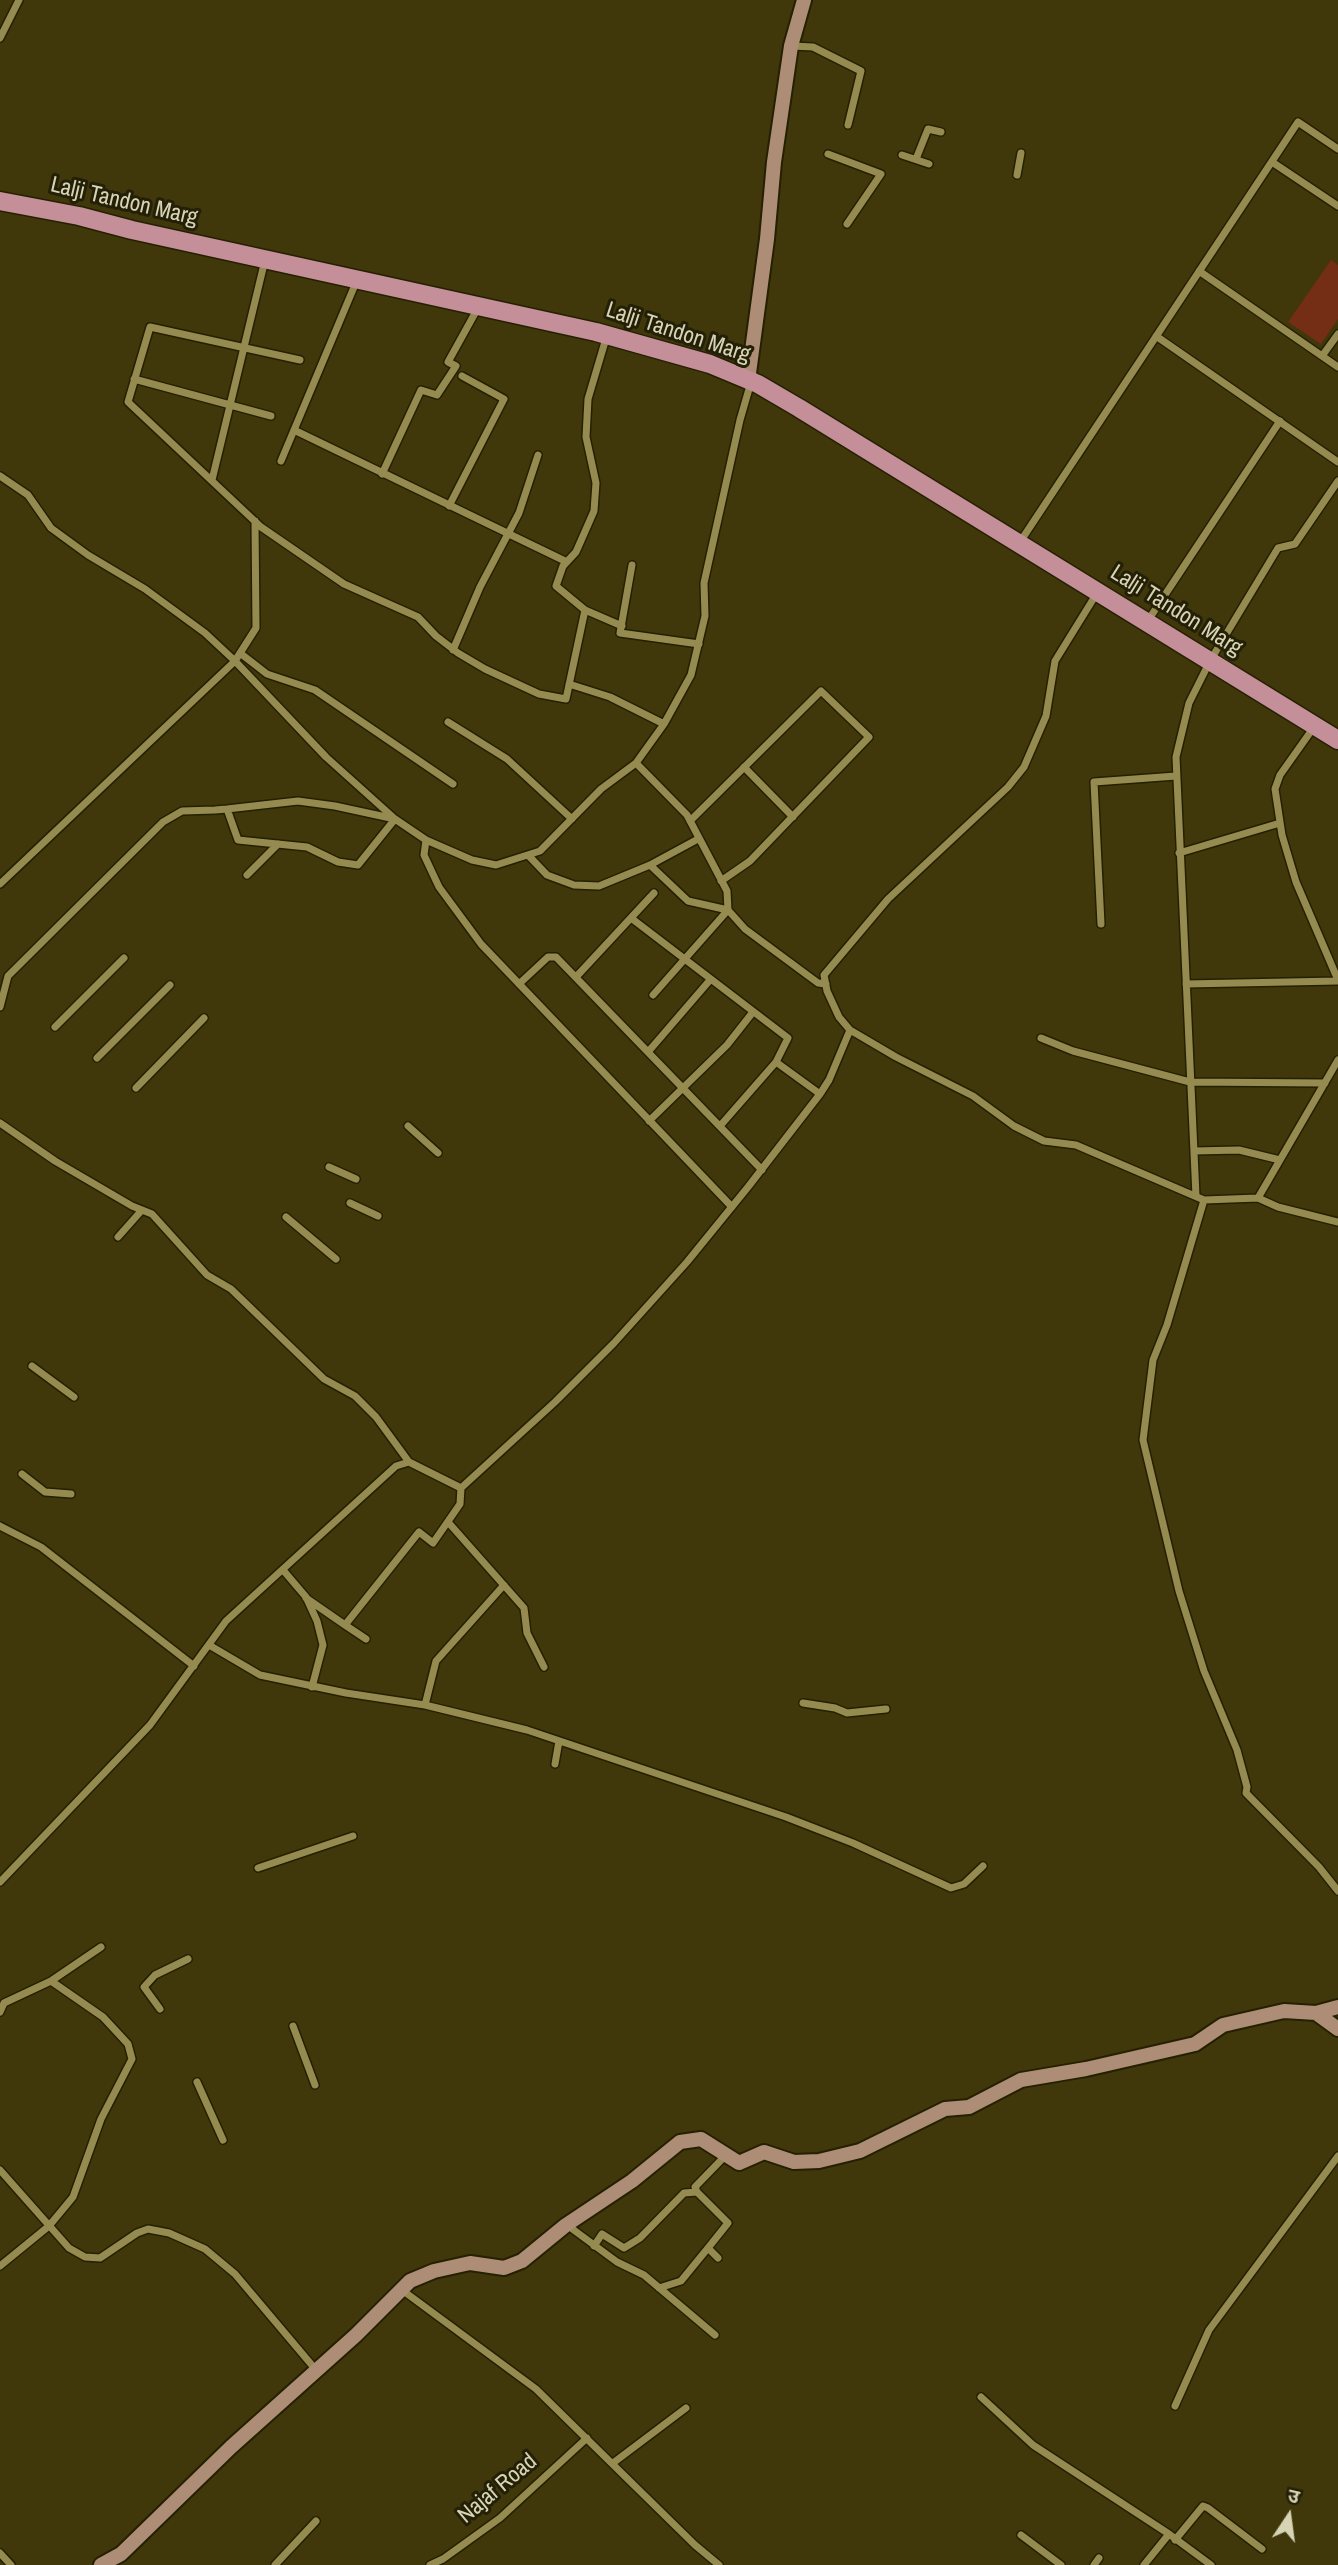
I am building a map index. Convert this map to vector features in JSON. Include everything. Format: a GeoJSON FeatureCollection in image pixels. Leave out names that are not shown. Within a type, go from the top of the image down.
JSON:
{"type":"FeatureCollection","features":[{"type":"Feature","properties":{"kind":"main road","name":"Lalji Tandon Marg"},"geometry":{"type":"LineString","coordinates":[[0,193],[608,332],[750,377],[1317,723],[1338,740]]}},
{"type":"Feature","properties":{"kind":"main road","name":"Lalji Tandon Marg"},"geometry":{"type":"LineString","coordinates":[[0,201],[79,216],[265,259],[337,271],[357,279],[608,332]]}},
{"type":"Feature","properties":{"kind":"main road","name":"Lalji Tandon Marg"},"geometry":{"type":"LineString","coordinates":[[1317,723],[1338,732]]}},
{"type":"Feature","properties":{"kind":"street"},"geometry":{"type":"LineString","coordinates":[[0,38],[19,0]]}},
{"type":"Feature","properties":{"kind":"street"},"geometry":{"type":"LineString","coordinates":[[0,476],[28,495],[51,528],[88,555],[145,589],[205,634],[235,661],[326,757],[395,819],[426,840],[472,860],[496,865],[540,851],[601,789],[636,763],[664,724],[691,675],[705,616],[704,583],[750,377],[774,162],[791,46],[804,0]]}},
{"type":"Feature","properties":{"kind":"street"},"geometry":{"type":"LineString","coordinates":[[791,46],[813,47],[861,71],[848,125]]}},
{"type":"Feature","properties":{"kind":"street"},"geometry":{"type":"LineString","coordinates":[[1021,541],[1298,122],[1338,149]]}},
{"type":"Feature","properties":{"kind":"street"},"geometry":{"type":"LineString","coordinates":[[916,159],[928,129],[941,132]]}},
{"type":"Feature","properties":{"kind":"street"},"geometry":{"type":"LineString","coordinates":[[1017,175],[1021,153]]}},
{"type":"Feature","properties":{"kind":"street"},"geometry":{"type":"LineString","coordinates":[[828,154],[881,174],[847,224]]}},
{"type":"Feature","properties":{"kind":"street"},"geometry":{"type":"LineString","coordinates":[[902,155],[929,164]]}},
{"type":"Feature","properties":{"kind":"street"},"geometry":{"type":"LineString","coordinates":[[1272,162],[1338,206]]}},
{"type":"Feature","properties":{"kind":"street"},"geometry":{"type":"LineString","coordinates":[[212,480],[265,259]]}},
{"type":"Feature","properties":{"kind":"street"},"geometry":{"type":"LineString","coordinates":[[1199,271],[1338,367]]}},
{"type":"Feature","properties":{"kind":"street"},"geometry":{"type":"LineString","coordinates":[[281,461],[357,279]]}},
{"type":"Feature","properties":{"kind":"street"},"geometry":{"type":"LineString","coordinates":[[382,474],[421,390],[437,395],[456,366],[448,362],[479,306]]}},
{"type":"Feature","properties":{"kind":"street"},"geometry":{"type":"LineString","coordinates":[[300,360],[150,327],[128,402],[254,521],[344,584],[418,617],[453,650],[485,669],[538,694],[566,699],[585,610]]}},
{"type":"Feature","properties":{"kind":"street"},"geometry":{"type":"LineString","coordinates":[[608,332],[588,399],[586,437],[596,483],[594,511],[576,552],[562,566],[556,586],[585,610],[621,626]]}},
{"type":"Feature","properties":{"kind":"street"},"geometry":{"type":"LineString","coordinates":[[1322,356],[1338,334]]}},
{"type":"Feature","properties":{"kind":"street"},"geometry":{"type":"LineString","coordinates":[[1156,336],[1338,462]]}},
{"type":"Feature","properties":{"kind":"street"},"geometry":{"type":"LineString","coordinates":[[449,506],[504,400],[462,376]]}},
{"type":"Feature","properties":{"kind":"street"},"geometry":{"type":"LineString","coordinates":[[134,379],[271,416]]}},
{"type":"Feature","properties":{"kind":"street"},"geometry":{"type":"LineString","coordinates":[[1149,620],[1279,421]]}},
{"type":"Feature","properties":{"kind":"street"},"geometry":{"type":"LineString","coordinates":[[294,430],[567,562]]}},
{"type":"Feature","properties":{"kind":"street"},"geometry":{"type":"LineString","coordinates":[[453,650],[480,587],[519,513],[538,455]]}},
{"type":"Feature","properties":{"kind":"street"},"geometry":{"type":"LineString","coordinates":[[1196,1196],[1176,757],[1189,703],[1211,658],[1278,548],[1295,544],[1338,481]]}},
{"type":"Feature","properties":{"kind":"street"},"geometry":{"type":"LineString","coordinates":[[0,884],[235,661],[256,628],[254,521]]}},
{"type":"Feature","properties":{"kind":"street"},"geometry":{"type":"LineString","coordinates":[[632,565],[620,633],[699,644]]}},
{"type":"Feature","properties":{"kind":"street"},"geometry":{"type":"LineString","coordinates":[[1100,590],[1055,661],[1046,716],[1024,767],[1007,787],[888,899],[824,975],[826,984],[839,1017],[850,1030],[973,1096],[1014,1126],[1044,1141],[1076,1145],[1204,1200],[1258,1198],[1278,1207],[1338,1222]]}},
{"type":"Feature","properties":{"kind":"street"},"geometry":{"type":"LineString","coordinates":[[240,653],[267,674],[314,690],[453,784]]}},
{"type":"Feature","properties":{"kind":"street"},"geometry":{"type":"LineString","coordinates":[[569,684],[610,696],[664,724]]}},
{"type":"Feature","properties":{"kind":"street"},"geometry":{"type":"LineString","coordinates":[[690,821],[821,691],[869,737],[750,861],[721,881]]}},
{"type":"Feature","properties":{"kind":"street"},"geometry":{"type":"LineString","coordinates":[[448,722],[507,759],[572,819]]}},
{"type":"Feature","properties":{"kind":"street"},"geometry":{"type":"LineString","coordinates":[[1186,984],[1338,981],[1296,881],[1280,822],[1275,789],[1280,775],[1317,723]]}},
{"type":"Feature","properties":{"kind":"street"},"geometry":{"type":"LineString","coordinates":[[636,763],[687,815],[727,891],[728,910],[653,995]]}},
{"type":"Feature","properties":{"kind":"street"},"geometry":{"type":"LineString","coordinates":[[744,767],[793,817]]}},
{"type":"Feature","properties":{"kind":"street"},"geometry":{"type":"LineString","coordinates":[[1101,924],[1094,782],[1176,776]]}},
{"type":"Feature","properties":{"kind":"street"},"geometry":{"type":"LineString","coordinates":[[0,1007],[8,976],[163,822],[182,811],[298,801],[395,819]]}},
{"type":"Feature","properties":{"kind":"street"},"geometry":{"type":"LineString","coordinates":[[227,809],[238,839],[307,847],[338,862],[358,865],[395,819]]}},
{"type":"Feature","properties":{"kind":"street"},"geometry":{"type":"LineString","coordinates":[[1179,853],[1280,822]]}},
{"type":"Feature","properties":{"kind":"street"},"geometry":{"type":"LineString","coordinates":[[528,855],[547,874],[573,885],[599,886],[650,865],[698,839]]}},
{"type":"Feature","properties":{"kind":"street"},"geometry":{"type":"LineString","coordinates":[[426,840],[424,855],[439,887],[481,944],[732,1207]]}},
{"type":"Feature","properties":{"kind":"street"},"geometry":{"type":"LineString","coordinates":[[247,875],[278,844]]}},
{"type":"Feature","properties":{"kind":"street"},"geometry":{"type":"LineString","coordinates":[[650,865],[688,901],[728,910],[745,929],[809,977],[818,983],[826,984]]}},
{"type":"Feature","properties":{"kind":"street"},"geometry":{"type":"LineString","coordinates":[[576,977],[654,893]]}},
{"type":"Feature","properties":{"kind":"street"},"geometry":{"type":"LineString","coordinates":[[631,918],[788,1038],[776,1062],[720,1126]]}},
{"type":"Feature","properties":{"kind":"street"},"geometry":{"type":"LineString","coordinates":[[519,984],[552,956],[556,957],[762,1170]]}},
{"type":"Feature","properties":{"kind":"street"},"geometry":{"type":"LineString","coordinates":[[55,1027],[124,958]]}},
{"type":"Feature","properties":{"kind":"street"},"geometry":{"type":"LineString","coordinates":[[648,1052],[710,980]]}},
{"type":"Feature","properties":{"kind":"street"},"geometry":{"type":"LineString","coordinates":[[97,1058],[170,985]]}},
{"type":"Feature","properties":{"kind":"street"},"geometry":{"type":"LineString","coordinates":[[649,1121],[727,1045],[753,1012]]}},
{"type":"Feature","properties":{"kind":"street"},"geometry":{"type":"LineString","coordinates":[[136,1088],[204,1018]]}},
{"type":"Feature","properties":{"kind":"street"},"geometry":{"type":"LineString","coordinates":[[345,1625],[419,1532],[433,1543],[460,1504],[461,1488],[555,1402],[614,1343],[687,1262],[820,1094],[829,1080],[850,1030]]}},
{"type":"Feature","properties":{"kind":"street"},"geometry":{"type":"LineString","coordinates":[[1041,1038],[1073,1052],[1190,1082],[1325,1083]]}},
{"type":"Feature","properties":{"kind":"street"},"geometry":{"type":"LineString","coordinates":[[1258,1198],[1338,1060]]}},
{"type":"Feature","properties":{"kind":"street"},"geometry":{"type":"LineString","coordinates":[[776,1062],[820,1094]]}},
{"type":"Feature","properties":{"kind":"street"},"geometry":{"type":"LineString","coordinates":[[0,1123],[55,1161],[152,1214],[207,1275],[231,1289],[324,1379],[355,1396],[376,1416],[409,1462],[461,1488]]}},
{"type":"Feature","properties":{"kind":"street"},"geometry":{"type":"LineString","coordinates":[[408,1126],[438,1153]]}},
{"type":"Feature","properties":{"kind":"street"},"geometry":{"type":"LineString","coordinates":[[1194,1151],[1239,1150],[1280,1160]]}},
{"type":"Feature","properties":{"kind":"street"},"geometry":{"type":"LineString","coordinates":[[329,1167],[356,1179]]}},
{"type":"Feature","properties":{"kind":"street"},"geometry":{"type":"LineString","coordinates":[[1204,1200],[1167,1325],[1153,1360],[1143,1440],[1179,1591],[1204,1671],[1237,1751],[1247,1787],[1246,1793],[1319,1867],[1338,1891]]}},
{"type":"Feature","properties":{"kind":"street"},"geometry":{"type":"LineString","coordinates":[[350,1203],[378,1216]]}},
{"type":"Feature","properties":{"kind":"street"},"geometry":{"type":"LineString","coordinates":[[118,1237],[142,1210]]}},
{"type":"Feature","properties":{"kind":"street"},"geometry":{"type":"LineString","coordinates":[[286,1217],[336,1259]]}},
{"type":"Feature","properties":{"kind":"street"},"geometry":{"type":"LineString","coordinates":[[32,1366],[74,1397]]}},
{"type":"Feature","properties":{"kind":"street"},"geometry":{"type":"LineString","coordinates":[[396,1466],[400,1449]]}},
{"type":"Feature","properties":{"kind":"street"},"geometry":{"type":"LineString","coordinates":[[0,1882],[150,1725],[226,1621],[396,1466],[409,1462]]}},
{"type":"Feature","properties":{"kind":"street"},"geometry":{"type":"LineString","coordinates":[[22,1474],[45,1492],[71,1494]]}},
{"type":"Feature","properties":{"kind":"street"},"geometry":{"type":"LineString","coordinates":[[448,1522],[524,1608],[527,1633],[544,1667]]}},
{"type":"Feature","properties":{"kind":"street"},"geometry":{"type":"LineString","coordinates":[[0,1526],[41,1547],[194,1666]]}},
{"type":"Feature","properties":{"kind":"street"},"geometry":{"type":"LineString","coordinates":[[283,1570],[306,1597],[366,1639]]}},
{"type":"Feature","properties":{"kind":"street"},"geometry":{"type":"LineString","coordinates":[[425,1704],[436,1661],[504,1585]]}},
{"type":"Feature","properties":{"kind":"street"},"geometry":{"type":"LineString","coordinates":[[306,1597],[317,1621],[323,1646],[312,1687]]}},
{"type":"Feature","properties":{"kind":"street"},"geometry":{"type":"LineString","coordinates":[[209,1645],[260,1675],[312,1687],[425,1704],[527,1730],[786,1817],[853,1843],[951,1888],[964,1884],[983,1866]]}},
{"type":"Feature","properties":{"kind":"street"},"geometry":{"type":"LineString","coordinates":[[803,1703],[835,1708],[847,1713],[886,1709]]}},
{"type":"Feature","properties":{"kind":"street"},"geometry":{"type":"LineString","coordinates":[[555,1764],[559,1741]]}},
{"type":"Feature","properties":{"kind":"street"},"geometry":{"type":"LineString","coordinates":[[258,1868],[353,1836]]}},
{"type":"Feature","properties":{"kind":"street"},"geometry":{"type":"LineString","coordinates":[[0,2012],[4,2003],[51,1981],[102,1947]]}},
{"type":"Feature","properties":{"kind":"street"},"geometry":{"type":"LineString","coordinates":[[160,2010],[144,1987],[155,1975],[188,1959]]}},
{"type":"Feature","properties":{"kind":"street"},"geometry":{"type":"LineString","coordinates":[[0,2266],[49,2226],[74,2197],[101,2119],[132,2059],[128,2044],[103,2017],[51,1981]]}},
{"type":"Feature","properties":{"kind":"street"},"geometry":{"type":"LineString","coordinates":[[101,2565],[121,2554],[221,2456],[356,2335],[410,2281],[434,2271],[470,2263],[504,2268],[522,2260],[680,2143],[701,2138],[739,2163],[764,2152],[794,2162],[819,2161],[860,2151],[945,2109],[969,2106],[1021,2080],[1086,2069],[1195,2044],[1223,2025],[1284,2011],[1316,2014],[1338,2007]]}},
{"type":"Feature","properties":{"kind":"street"},"geometry":{"type":"LineString","coordinates":[[1316,2014],[1338,2029]]}},
{"type":"Feature","properties":{"kind":"street"},"geometry":{"type":"LineString","coordinates":[[293,2026],[315,2085]]}},
{"type":"Feature","properties":{"kind":"street"},"geometry":{"type":"LineString","coordinates":[[197,2082],[223,2140]]}},
{"type":"Feature","properties":{"kind":"street"},"geometry":{"type":"LineString","coordinates":[[659,2288],[681,2281],[727,2223],[697,2192],[696,2185],[726,2155]]}},
{"type":"Feature","properties":{"kind":"street"},"geometry":{"type":"LineString","coordinates":[[1175,2406],[1209,2330],[1338,2156]]}},
{"type":"Feature","properties":{"kind":"street"},"geometry":{"type":"LineString","coordinates":[[0,2170],[69,2248],[85,2257],[100,2258],[137,2233],[148,2229],[169,2233],[205,2249],[235,2274],[317,2371]]}},
{"type":"Feature","properties":{"kind":"street"},"geometry":{"type":"LineString","coordinates":[[594,2246],[602,2234],[624,2248],[640,2238],[684,2193],[697,2192]]}},
{"type":"Feature","properties":{"kind":"street"},"geometry":{"type":"LineString","coordinates":[[566,2225],[617,2262],[644,2276],[715,2335]]}},
{"type":"Feature","properties":{"kind":"street"},"geometry":{"type":"LineString","coordinates":[[708,2248],[718,2258]]}},
{"type":"Feature","properties":{"kind":"street"},"geometry":{"type":"LineString","coordinates":[[401,2290],[536,2389],[695,2545],[719,2565]]}},
{"type":"Feature","properties":{"kind":"street"},"geometry":{"type":"LineString","coordinates":[[981,2397],[1033,2445],[1211,2565]]}},
{"type":"Feature","properties":{"kind":"street"},"geometry":{"type":"LineString","coordinates":[[613,2463],[686,2409]]}},
{"type":"Feature","properties":{"kind":"street","name":"Najaf Road"},"geometry":{"type":"LineString","coordinates":[[430,2565],[443,2559],[500,2518],[587,2438]]}},
{"type":"Feature","properties":{"kind":"street"},"geometry":{"type":"LineString","coordinates":[[1144,2565],[1203,2507],[1262,2549]]}},
{"type":"Feature","properties":{"kind":"street"},"geometry":{"type":"LineString","coordinates":[[275,2565],[316,2521]]}},
{"type":"Feature","properties":{"kind":"street"},"geometry":{"type":"LineString","coordinates":[[1021,2535],[1061,2565]]}},
{"type":"Feature","properties":{"kind":"street"},"geometry":{"type":"LineString","coordinates":[[0,2553],[11,2565]]}},
{"type":"Feature","properties":{"kind":"shaded area"},"geometry":{"type":"Polygon","coordinates":[[[1331,260],[1338,265],[1338,319],[1321,344],[1288,322],[1331,260]]]}}]}
